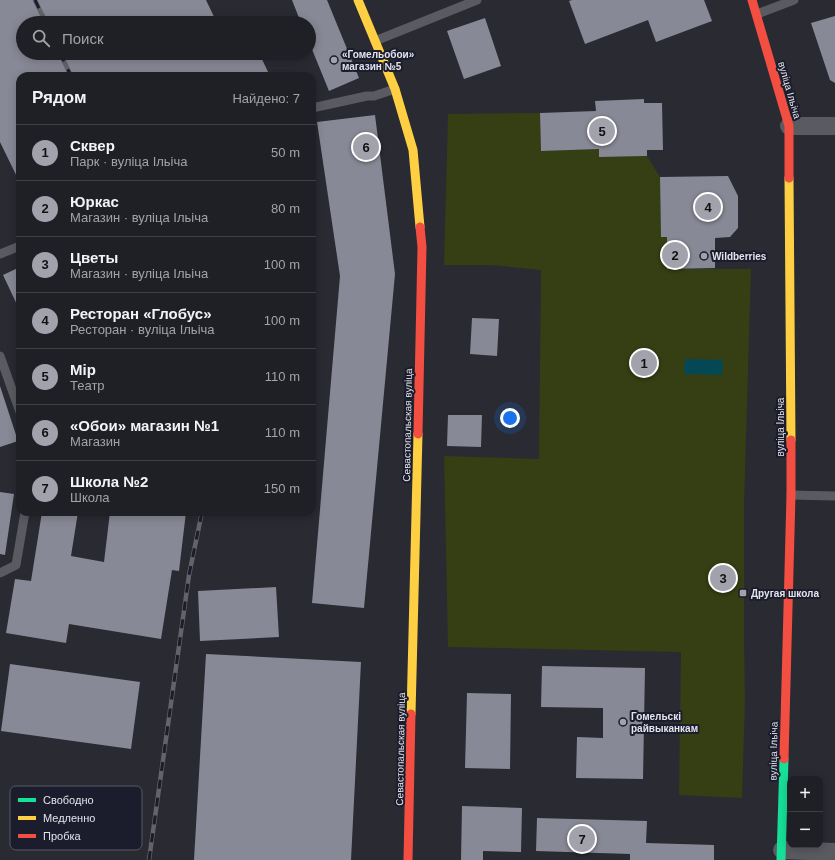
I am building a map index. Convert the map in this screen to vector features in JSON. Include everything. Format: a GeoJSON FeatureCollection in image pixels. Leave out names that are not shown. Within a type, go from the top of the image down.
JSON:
{"type":"FeatureCollection","features":[{"type":"Feature","properties":{"kind":"street","name":"Севастопальская вуліца"},"geometry":{"type":"LineString","coordinates":[[358,0],[395,90],[414,150],[422,247],[408,860]]}},
{"type":"Feature","properties":{"kind":"street","name":"вуліца Ільіча"},"geometry":{"type":"LineString","coordinates":[[752,0],[789,126],[791,496],[781,855]]}},
{"type":"Feature","properties":{"kind":"street"},"geometry":{"type":"LineString","coordinates":[[789,126],[835,126]]}},
{"type":"Feature","properties":{"kind":"street"},"geometry":{"type":"LineString","coordinates":[[781,855],[835,852]]}},
{"type":"Feature","properties":{"kind":"lane"},"geometry":{"type":"LineString","coordinates":[[375,40],[477,0]]}},
{"type":"Feature","properties":{"kind":"lane"},"geometry":{"type":"LineString","coordinates":[[757,14],[794,0]]}},
{"type":"Feature","properties":{"kind":"lane"},"geometry":{"type":"LineString","coordinates":[[316,107],[367,96],[374,96],[395,90]]}},
{"type":"Feature","properties":{"kind":"lane"},"geometry":{"type":"LineString","coordinates":[[0,254],[16,248]]}},
{"type":"Feature","properties":{"kind":"lane"},"geometry":{"type":"LineString","coordinates":[[0,356],[16,401]]}},
{"type":"Feature","properties":{"kind":"lane"},"geometry":{"type":"LineString","coordinates":[[791,496],[835,496]]}},
{"type":"Feature","properties":{"kind":"lane"},"geometry":{"type":"LineString","coordinates":[[0,573],[16,565],[24,516]]}},
{"type":"Feature","properties":{"kind":"green space"},"geometry":{"type":"Polygon","coordinates":[[[540,113],[541,151],[599,149],[599,157],[647,156],[660,177],[661,237],[667,237],[667,269],[751,269],[744,506],[745,701],[742,798],[679,795],[681,652],[448,647],[444,456],[539,459],[541,270],[492,265],[444,265],[448,114],[540,113]]]}},
{"type":"Feature","properties":{"kind":"water"},"geometry":{"type":"Polygon","coordinates":[[[685,359],[723,360],[722,375],[684,374],[685,359]]]}},
{"type":"Feature","properties":{"kind":"building"},"geometry":{"type":"Polygon","coordinates":[[[0,0],[206,0],[214,16],[16,16],[16,60],[262,60],[268,72],[16,72],[16,175],[0,142],[0,0]]]}},
{"type":"Feature","properties":{"kind":"building","name":"«Гомельобои» магазин №5"},"geometry":{"type":"Polygon","coordinates":[[[292,0],[327,0],[359,78],[329,91],[316,59],[316,16],[298,16],[292,0]]]}},
{"type":"Feature","properties":{"kind":"building"},"geometry":{"type":"Polygon","coordinates":[[[704,0],[712,21],[656,42],[648,20],[585,44],[569,1],[704,0]]]}},
{"type":"Feature","properties":{"kind":"building"},"geometry":{"type":"Polygon","coordinates":[[[835,16],[835,83],[830,80],[811,23],[835,16]]]}},
{"type":"Feature","properties":{"kind":"building"},"geometry":{"type":"Polygon","coordinates":[[[485,18],[501,66],[464,79],[447,31],[485,18]]]}},
{"type":"Feature","properties":{"kind":"building"},"geometry":{"type":"Polygon","coordinates":[[[644,99],[644,103],[662,103],[663,150],[647,150],[647,156],[599,157],[599,149],[541,151],[540,113],[596,111],[595,101],[644,99]]]}},
{"type":"Feature","properties":{"kind":"building"},"geometry":{"type":"Polygon","coordinates":[[[375,115],[395,274],[364,608],[312,603],[340,276],[317,122],[375,115]]]}},
{"type":"Feature","properties":{"kind":"building"},"geometry":{"type":"Polygon","coordinates":[[[728,176],[738,196],[738,228],[730,237],[715,238],[715,268],[667,269],[667,237],[661,237],[660,177],[728,176]]]}},
{"type":"Feature","properties":{"kind":"building"},"geometry":{"type":"Polygon","coordinates":[[[16,269],[16,303],[3,275],[16,269]]]}},
{"type":"Feature","properties":{"kind":"building"},"geometry":{"type":"Polygon","coordinates":[[[472,318],[499,319],[497,356],[470,354],[472,318]]]}},
{"type":"Feature","properties":{"kind":"building"},"geometry":{"type":"Polygon","coordinates":[[[0,386],[16,435],[16,442],[0,447],[0,386]]]}},
{"type":"Feature","properties":{"kind":"building"},"geometry":{"type":"Polygon","coordinates":[[[448,415],[482,415],[481,447],[447,446],[448,415]]]}},
{"type":"Feature","properties":{"kind":"building"},"geometry":{"type":"Polygon","coordinates":[[[0,492],[14,494],[5,555],[0,554],[0,492]]]}},
{"type":"Feature","properties":{"kind":"building"},"geometry":{"type":"Polygon","coordinates":[[[41,516],[77,516],[71,556],[104,562],[110,516],[186,516],[179,571],[172,570],[161,639],[69,624],[66,643],[6,633],[15,579],[31,581],[41,516]]]}},
{"type":"Feature","properties":{"kind":"building"},"geometry":{"type":"Polygon","coordinates":[[[716,568],[731,568],[730,586],[715,585],[716,568]]]}},
{"type":"Feature","properties":{"kind":"building"},"geometry":{"type":"Polygon","coordinates":[[[276,587],[279,637],[200,641],[198,591],[276,587]]]}},
{"type":"Feature","properties":{"kind":"building"},"geometry":{"type":"Polygon","coordinates":[[[206,654],[361,662],[351,860],[194,860],[206,654]]]}},
{"type":"Feature","properties":{"kind":"building"},"geometry":{"type":"Polygon","coordinates":[[[10,664],[140,682],[131,749],[1,731],[10,664]]]}},
{"type":"Feature","properties":{"kind":"building","name":"Гомельскі райвыканкам"},"geometry":{"type":"Polygon","coordinates":[[[542,666],[645,668],[643,779],[576,778],[577,737],[603,738],[603,708],[541,707],[542,666]]]}},
{"type":"Feature","properties":{"kind":"building"},"geometry":{"type":"Polygon","coordinates":[[[467,693],[511,694],[510,769],[465,768],[467,693]]]}},
{"type":"Feature","properties":{"kind":"building"},"geometry":{"type":"Polygon","coordinates":[[[462,806],[522,808],[521,852],[483,851],[483,860],[461,860],[462,806]]]}},
{"type":"Feature","properties":{"kind":"building"},"geometry":{"type":"Polygon","coordinates":[[[537,818],[647,821],[646,843],[714,845],[714,860],[630,860],[630,854],[536,851],[537,818]]]}},
{"type":"Feature","properties":{"kind":"railway"},"geometry":{"type":"LineString","coordinates":[[35,0],[43,16]]}},
{"type":"Feature","properties":{"kind":"railway"},"geometry":{"type":"LineString","coordinates":[[63,60],[69,72]]}},
{"type":"Feature","properties":{"kind":"railway"},"geometry":{"type":"LineString","coordinates":[[149,860],[189,575],[201,516]]}},
{"type":"Feature","properties":{"kind":"traffic: fast"},"geometry":{"type":"LineString","coordinates":[[781,860],[784,759]]}},
{"type":"Feature","properties":{"kind":"traffic: slow"},"geometry":{"type":"LineString","coordinates":[[358,0],[395,89],[413,150],[420,227]]}},
{"type":"Feature","properties":{"kind":"traffic: slow"},"geometry":{"type":"LineString","coordinates":[[789,178],[791,440]]}},
{"type":"Feature","properties":{"kind":"traffic: slow"},"geometry":{"type":"LineString","coordinates":[[411,714],[418,434]]}},
{"type":"Feature","properties":{"kind":"traffic: jam"},"geometry":{"type":"LineString","coordinates":[[752,0],[789,126],[789,178]]}},
{"type":"Feature","properties":{"kind":"traffic: jam"},"geometry":{"type":"LineString","coordinates":[[418,434],[422,247],[420,227]]}},
{"type":"Feature","properties":{"kind":"traffic: jam"},"geometry":{"type":"LineString","coordinates":[[784,759],[791,495],[791,440]]}},
{"type":"Feature","properties":{"kind":"traffic: jam"},"geometry":{"type":"LineString","coordinates":[[408,860],[411,714]]}},
{"type":"Feature","properties":{"kind":"place","name":"«Гомельобои» магазин №5"},"geometry":{"type":"Point","coordinates":[334,60]}},
{"type":"Feature","properties":{"kind":"place","name":"Мір"},"geometry":{"type":"Point","coordinates":[602,131]}},
{"type":"Feature","properties":{"kind":"place","name":"«Обои» магазин №1"},"geometry":{"type":"Point","coordinates":[366,147]}},
{"type":"Feature","properties":{"kind":"place","name":"Ресторан «Глобус»"},"geometry":{"type":"Point","coordinates":[708,207]}},
{"type":"Feature","properties":{"kind":"place","name":"Юркас"},"geometry":{"type":"Point","coordinates":[675,255]}},
{"type":"Feature","properties":{"kind":"place","name":"Wildberries"},"geometry":{"type":"Point","coordinates":[704,256]}},
{"type":"Feature","properties":{"kind":"place","name":"Сквер"},"geometry":{"type":"Point","coordinates":[644,363]}},
{"type":"Feature","properties":{"kind":"place","name":"Цветы"},"geometry":{"type":"Point","coordinates":[723,578]}},
{"type":"Feature","properties":{"kind":"place","name":"Другая школа"},"geometry":{"type":"Point","coordinates":[743,593]}},
{"type":"Feature","properties":{"kind":"place","name":"Гомельскі райвыканкам"},"geometry":{"type":"Point","coordinates":[623,722]}},
{"type":"Feature","properties":{"kind":"place","name":"Школа №2"},"geometry":{"type":"Point","coordinates":[582,839]}}]}
